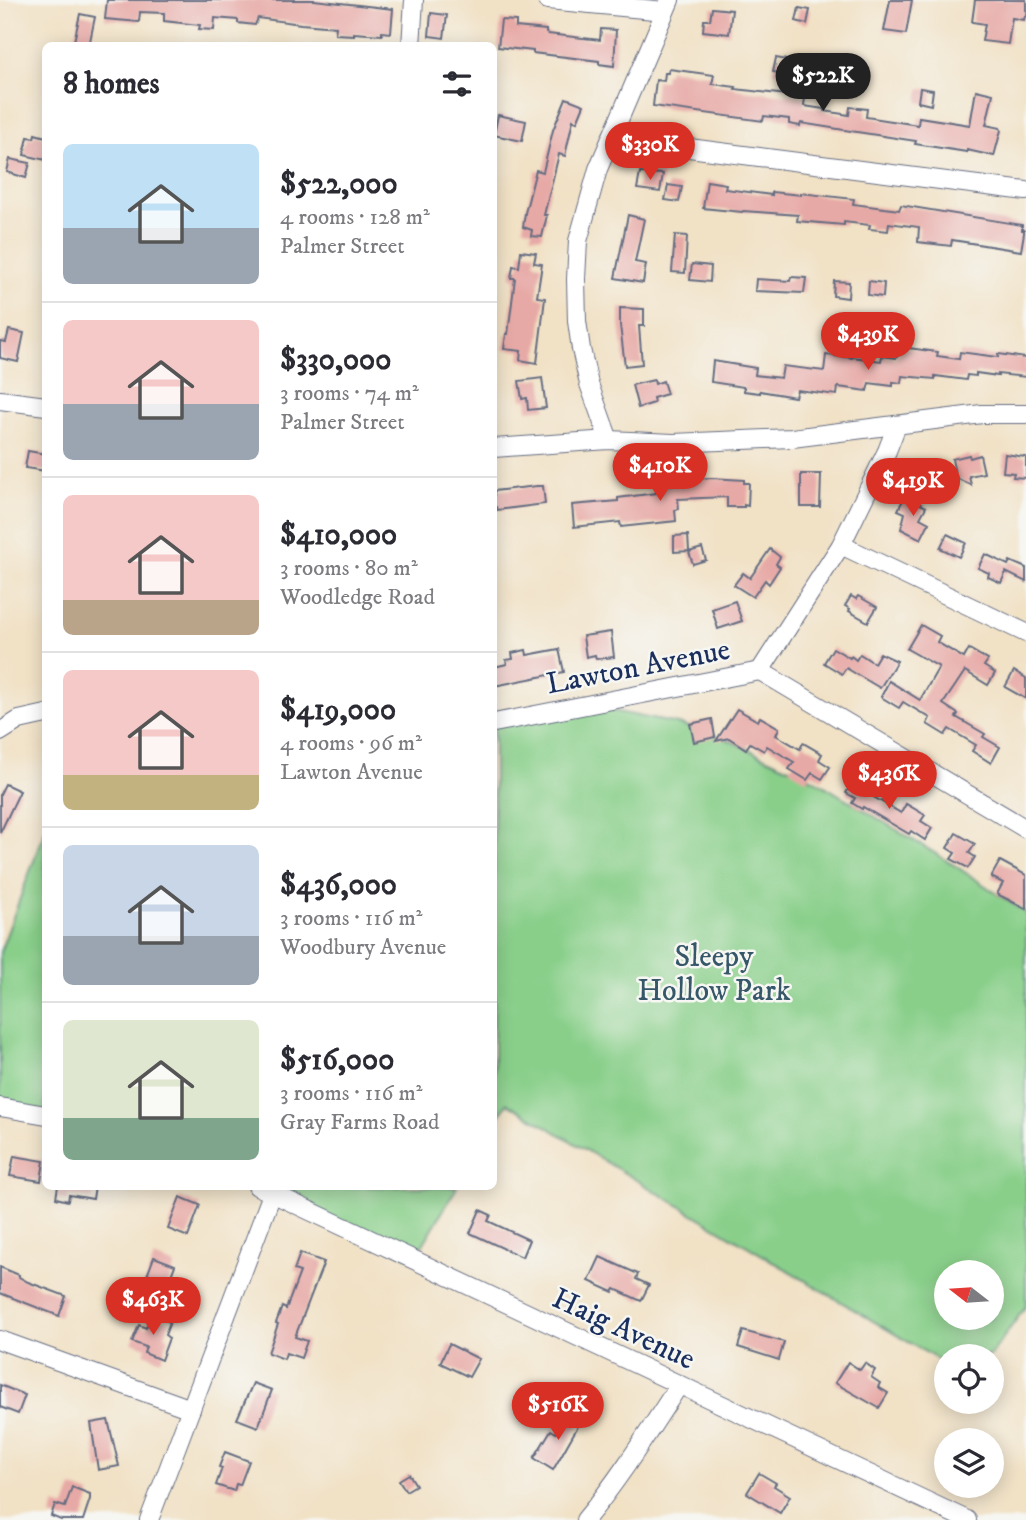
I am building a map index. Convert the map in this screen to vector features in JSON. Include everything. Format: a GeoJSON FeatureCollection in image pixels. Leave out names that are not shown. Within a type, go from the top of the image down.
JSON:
{"type":"FeatureCollection","features":[{"type":"Feature","properties":{"kind":"street"},"geometry":{"type":"LineString","coordinates":[[411,42],[414,0]]}},
{"type":"Feature","properties":{"kind":"street"},"geometry":{"type":"LineString","coordinates":[[548,0],[668,5],[598,169],[578,241],[577,321],[581,349],[589,384],[609,440]]}},
{"type":"Feature","properties":{"kind":"street"},"geometry":{"type":"LineString","coordinates":[[611,138],[1026,191]]}},
{"type":"Feature","properties":{"kind":"street"},"geometry":{"type":"LineString","coordinates":[[0,400],[42,405]]}},
{"type":"Feature","properties":{"kind":"street"},"geometry":{"type":"LineString","coordinates":[[497,447],[609,440],[673,443],[792,438],[982,414],[1026,414]]}},
{"type":"Feature","properties":{"kind":"street","name":"Lawton Avenue"},"geometry":{"type":"LineString","coordinates":[[497,722],[760,671],[841,545],[897,425]]}},
{"type":"Feature","properties":{"kind":"street"},"geometry":{"type":"LineString","coordinates":[[841,545],[1026,633]]}},
{"type":"Feature","properties":{"kind":"street"},"geometry":{"type":"LineString","coordinates":[[760,671],[1026,829]]}},
{"type":"Feature","properties":{"kind":"street"},"geometry":{"type":"LineString","coordinates":[[0,732],[19,720],[42,715]]}},
{"type":"Feature","properties":{"kind":"street"},"geometry":{"type":"LineString","coordinates":[[0,1107],[42,1114]]}},
{"type":"Feature","properties":{"kind":"street"},"geometry":{"type":"LineString","coordinates":[[149,1520],[191,1409],[265,1190]]}},
{"type":"Feature","properties":{"kind":"street","name":"Haig Avenue"},"geometry":{"type":"LineString","coordinates":[[265,1190],[967,1520]]}},
{"type":"Feature","properties":{"kind":"street"},"geometry":{"type":"LineString","coordinates":[[0,1340],[191,1409]]}},
{"type":"Feature","properties":{"kind":"street"},"geometry":{"type":"LineString","coordinates":[[585,1520],[608,1492],[679,1385]]}},
{"type":"Feature","properties":{"kind":"green space","name":"Sleepy Hollow Park"},"geometry":{"type":"Polygon","coordinates":[[[578,704],[682,725],[726,739],[813,779],[951,863],[1026,913],[1026,1306],[999,1344],[934,1344],[934,1357],[507,1103],[497,1120],[497,723],[578,704]]]}},
{"type":"Feature","properties":{"kind":"green space"},"geometry":{"type":"Polygon","coordinates":[[[42,839],[42,1114],[0,1107],[0,952],[42,839]]]}},
{"type":"Feature","properties":{"kind":"green space"},"geometry":{"type":"Polygon","coordinates":[[[263,1190],[455,1190],[414,1260],[263,1190]]]}},
{"type":"Feature","properties":{"kind":"building"},"geometry":{"type":"Polygon","coordinates":[[[107,0],[314,0],[393,9],[391,33],[354,35],[335,34],[336,27],[258,18],[255,25],[215,18],[214,30],[199,29],[200,25],[164,21],[164,13],[140,12],[139,22],[105,19],[107,0]]]}},
{"type":"Feature","properties":{"kind":"building"},"geometry":{"type":"Polygon","coordinates":[[[890,0],[912,0],[906,34],[884,31],[890,0]]]}},
{"type":"Feature","properties":{"kind":"building"},"geometry":{"type":"Polygon","coordinates":[[[975,0],[1026,0],[1024,20],[1012,18],[1008,44],[982,41],[985,24],[972,22],[975,0]]]}},
{"type":"Feature","properties":{"kind":"building"},"geometry":{"type":"Polygon","coordinates":[[[712,8],[732,10],[729,34],[703,31],[704,20],[710,20],[712,8]]]}},
{"type":"Feature","properties":{"kind":"building"},"geometry":{"type":"Polygon","coordinates":[[[799,8],[810,10],[807,24],[796,21],[799,8]]]}},
{"type":"Feature","properties":{"kind":"building"},"geometry":{"type":"Polygon","coordinates":[[[431,13],[447,15],[444,38],[429,36],[431,13]]]}},
{"type":"Feature","properties":{"kind":"building"},"geometry":{"type":"Polygon","coordinates":[[[80,14],[95,17],[90,42],[74,42],[80,14]]]}},
{"type":"Feature","properties":{"kind":"building"},"geometry":{"type":"Polygon","coordinates":[[[501,20],[516,21],[516,27],[546,30],[548,34],[600,40],[601,29],[616,30],[614,66],[599,64],[599,61],[498,47],[501,20]]]}},
{"type":"Feature","properties":{"kind":"building"},"geometry":{"type":"Polygon","coordinates":[[[776,58],[787,60],[784,74],[773,72],[776,58]]]}},
{"type":"Feature","properties":{"kind":"building"},"geometry":{"type":"Polygon","coordinates":[[[669,69],[714,75],[712,84],[736,87],[735,89],[805,97],[804,106],[824,111],[849,115],[850,107],[867,109],[866,117],[918,125],[919,117],[970,125],[976,90],[993,94],[986,125],[1001,130],[994,156],[801,123],[800,126],[789,124],[789,119],[764,116],[763,121],[653,106],[656,80],[664,81],[665,73],[668,73],[669,69]]]}},
{"type":"Feature","properties":{"kind":"building"},"geometry":{"type":"Polygon","coordinates":[[[920,88],[933,90],[931,105],[918,102],[920,88]]]}},
{"type":"Feature","properties":{"kind":"building"},"geometry":{"type":"Polygon","coordinates":[[[566,98],[584,105],[577,122],[573,120],[565,156],[559,154],[544,215],[547,215],[542,237],[531,236],[532,230],[523,227],[525,213],[536,170],[543,172],[553,130],[566,98]]]}},
{"type":"Feature","properties":{"kind":"building"},"geometry":{"type":"Polygon","coordinates":[[[498,115],[526,121],[522,141],[497,136],[498,115]]]}},
{"type":"Feature","properties":{"kind":"building"},"geometry":{"type":"Polygon","coordinates":[[[35,134],[42,136],[42,159],[24,155],[28,137],[34,138],[35,134]]]}},
{"type":"Feature","properties":{"kind":"building"},"geometry":{"type":"Polygon","coordinates":[[[10,159],[30,163],[26,178],[7,172],[10,159]]]}},
{"type":"Feature","properties":{"kind":"building"},"geometry":{"type":"Polygon","coordinates":[[[640,173],[663,174],[660,192],[637,189],[640,173]]]}},
{"type":"Feature","properties":{"kind":"building"},"geometry":{"type":"Polygon","coordinates":[[[707,181],[726,184],[725,189],[772,195],[772,192],[801,193],[854,199],[853,204],[899,210],[901,205],[1022,225],[1024,233],[1021,251],[952,240],[951,246],[918,242],[919,227],[889,223],[888,231],[869,229],[870,225],[844,222],[844,225],[797,221],[798,215],[703,208],[707,181]]]}},
{"type":"Feature","properties":{"kind":"building"},"geometry":{"type":"Polygon","coordinates":[[[668,185],[682,187],[679,202],[665,200],[668,185]]]}},
{"type":"Feature","properties":{"kind":"building"},"geometry":{"type":"Polygon","coordinates":[[[628,215],[644,219],[635,262],[646,264],[643,283],[615,278],[628,215]]]}},
{"type":"Feature","properties":{"kind":"building"},"geometry":{"type":"Polygon","coordinates":[[[675,235],[687,236],[685,273],[672,272],[675,235]]]}},
{"type":"Feature","properties":{"kind":"building"},"geometry":{"type":"Polygon","coordinates":[[[521,251],[536,253],[534,263],[542,264],[537,297],[545,298],[537,363],[520,360],[521,351],[504,349],[515,278],[511,278],[513,266],[519,267],[521,251]]]}},
{"type":"Feature","properties":{"kind":"building"},"geometry":{"type":"Polygon","coordinates":[[[692,264],[711,266],[710,282],[690,280],[692,264]]]}},
{"type":"Feature","properties":{"kind":"building"},"geometry":{"type":"Polygon","coordinates":[[[791,277],[806,278],[804,293],[755,291],[756,279],[790,281],[791,277]]]}},
{"type":"Feature","properties":{"kind":"building"},"geometry":{"type":"Polygon","coordinates":[[[834,281],[849,282],[848,298],[833,296],[834,281]]]}},
{"type":"Feature","properties":{"kind":"building"},"geometry":{"type":"Polygon","coordinates":[[[869,281],[884,283],[883,297],[868,295],[869,281]]]}},
{"type":"Feature","properties":{"kind":"building"},"geometry":{"type":"Polygon","coordinates":[[[620,308],[644,309],[644,326],[639,326],[642,364],[625,366],[620,308]]]}},
{"type":"Feature","properties":{"kind":"building"},"geometry":{"type":"Polygon","coordinates":[[[9,330],[24,333],[18,362],[0,358],[0,341],[6,342],[9,330]]]}},
{"type":"Feature","properties":{"kind":"building"},"geometry":{"type":"Polygon","coordinates":[[[901,347],[938,352],[937,356],[959,359],[960,352],[1026,358],[1026,377],[976,373],[976,376],[967,375],[966,380],[902,376],[901,383],[893,382],[893,386],[869,383],[867,391],[838,387],[837,395],[797,390],[795,397],[744,391],[744,387],[711,382],[713,361],[756,368],[755,375],[781,378],[783,366],[824,371],[826,355],[881,361],[882,356],[896,358],[901,347]]]}},
{"type":"Feature","properties":{"kind":"building"},"geometry":{"type":"Polygon","coordinates":[[[542,378],[546,408],[528,410],[527,398],[522,399],[519,381],[542,378]]]}},
{"type":"Feature","properties":{"kind":"building"},"geometry":{"type":"Polygon","coordinates":[[[654,380],[655,384],[663,381],[667,394],[653,398],[654,403],[638,408],[632,385],[654,380]]]}},
{"type":"Feature","properties":{"kind":"building"},"geometry":{"type":"Polygon","coordinates":[[[28,451],[42,453],[42,470],[25,468],[28,451]]]}},
{"type":"Feature","properties":{"kind":"building"},"geometry":{"type":"Polygon","coordinates":[[[1005,454],[1026,457],[1026,478],[1013,477],[1014,473],[1003,472],[1005,454]]]}},
{"type":"Feature","properties":{"kind":"building"},"geometry":{"type":"Polygon","coordinates":[[[969,455],[970,458],[980,455],[984,473],[969,476],[971,485],[956,478],[952,459],[969,455]]]}},
{"type":"Feature","properties":{"kind":"building"},"geometry":{"type":"Polygon","coordinates":[[[801,474],[821,474],[820,507],[801,507],[801,474]]]}},
{"type":"Feature","properties":{"kind":"building"},"geometry":{"type":"Polygon","coordinates":[[[690,479],[744,480],[744,483],[749,483],[748,506],[727,507],[727,497],[678,499],[676,521],[621,527],[620,522],[574,527],[572,505],[618,501],[618,498],[656,493],[656,487],[691,484],[690,479]]]}},
{"type":"Feature","properties":{"kind":"building"},"geometry":{"type":"Polygon","coordinates":[[[543,486],[545,504],[497,510],[497,491],[543,486]]]}},
{"type":"Feature","properties":{"kind":"building"},"geometry":{"type":"Polygon","coordinates":[[[904,498],[926,507],[920,518],[929,523],[921,539],[901,529],[905,513],[898,510],[904,498]]]}},
{"type":"Feature","properties":{"kind":"building"},"geometry":{"type":"Polygon","coordinates":[[[947,534],[966,543],[959,557],[940,548],[947,534]]]}},
{"type":"Feature","properties":{"kind":"building"},"geometry":{"type":"Polygon","coordinates":[[[688,535],[689,551],[674,552],[674,536],[688,535]]]}},
{"type":"Feature","properties":{"kind":"building"},"geometry":{"type":"Polygon","coordinates":[[[702,548],[706,560],[693,564],[689,552],[702,548]]]}},
{"type":"Feature","properties":{"kind":"building"},"geometry":{"type":"Polygon","coordinates":[[[770,549],[780,557],[776,564],[780,567],[769,584],[765,580],[753,597],[734,585],[743,573],[750,578],[770,549]]]}},
{"type":"Feature","properties":{"kind":"building"},"geometry":{"type":"Polygon","coordinates":[[[985,554],[1008,565],[1010,561],[1026,568],[1026,582],[1006,572],[1001,583],[988,577],[989,573],[978,568],[985,554]]]}},
{"type":"Feature","properties":{"kind":"building"},"geometry":{"type":"Polygon","coordinates":[[[851,596],[856,599],[858,596],[877,607],[868,622],[845,606],[851,596]]]}},
{"type":"Feature","properties":{"kind":"building"},"geometry":{"type":"Polygon","coordinates":[[[735,601],[742,621],[718,629],[712,609],[735,601]]]}},
{"type":"Feature","properties":{"kind":"building"},"geometry":{"type":"Polygon","coordinates":[[[921,625],[940,636],[937,642],[964,658],[969,649],[988,660],[984,666],[995,673],[988,685],[965,671],[943,704],[958,714],[956,717],[985,734],[983,737],[1000,747],[991,763],[972,751],[976,745],[949,729],[945,735],[927,724],[930,718],[903,702],[899,708],[881,697],[889,681],[920,700],[939,667],[907,649],[921,625]]]}},
{"type":"Feature","properties":{"kind":"building"},"geometry":{"type":"Polygon","coordinates":[[[611,632],[614,657],[586,657],[583,636],[611,632]]]}},
{"type":"Feature","properties":{"kind":"building"},"geometry":{"type":"Polygon","coordinates":[[[833,648],[856,660],[860,654],[874,663],[880,653],[897,661],[880,688],[846,668],[842,674],[824,663],[833,648]]]}},
{"type":"Feature","properties":{"kind":"building"},"geometry":{"type":"Polygon","coordinates":[[[559,649],[564,672],[497,685],[497,666],[513,659],[512,653],[526,650],[527,655],[559,649]]]}},
{"type":"Feature","properties":{"kind":"building"},"geometry":{"type":"Polygon","coordinates":[[[1014,671],[1026,678],[1026,699],[1005,687],[1014,671]]]}},
{"type":"Feature","properties":{"kind":"building"},"geometry":{"type":"Polygon","coordinates":[[[737,709],[758,721],[760,717],[779,728],[776,735],[800,749],[803,743],[822,754],[819,760],[830,767],[822,779],[812,773],[807,780],[789,769],[794,762],[767,746],[764,751],[750,743],[746,749],[729,738],[716,741],[737,709]]]}},
{"type":"Feature","properties":{"kind":"building"},"geometry":{"type":"Polygon","coordinates":[[[712,719],[715,737],[694,742],[690,724],[712,719]]]}},
{"type":"Feature","properties":{"kind":"building"},"geometry":{"type":"Polygon","coordinates":[[[855,778],[874,789],[870,795],[901,813],[906,804],[925,815],[921,821],[932,828],[925,840],[852,803],[855,798],[846,793],[855,778]]]}},
{"type":"Feature","properties":{"kind":"building"},"geometry":{"type":"Polygon","coordinates":[[[5,784],[20,791],[0,833],[0,794],[5,784]]]}},
{"type":"Feature","properties":{"kind":"building"},"geometry":{"type":"Polygon","coordinates":[[[956,833],[975,844],[969,853],[975,857],[968,868],[951,859],[955,853],[947,848],[956,833]]]}},
{"type":"Feature","properties":{"kind":"building"},"geometry":{"type":"Polygon","coordinates":[[[1000,861],[1026,875],[1026,909],[997,894],[1003,883],[991,877],[1000,861]]]}},
{"type":"Feature","properties":{"kind":"building"},"geometry":{"type":"Polygon","coordinates":[[[14,1156],[42,1161],[41,1181],[10,1176],[14,1156]]]}},
{"type":"Feature","properties":{"kind":"building"},"geometry":{"type":"Polygon","coordinates":[[[57,1190],[94,1190],[93,1199],[69,1195],[68,1201],[56,1198],[57,1190]]]}},
{"type":"Feature","properties":{"kind":"building"},"geometry":{"type":"Polygon","coordinates":[[[180,1197],[200,1205],[188,1237],[168,1229],[180,1197]]]}},
{"type":"Feature","properties":{"kind":"building"},"geometry":{"type":"Polygon","coordinates":[[[480,1210],[491,1215],[488,1221],[529,1240],[522,1257],[470,1233],[480,1210]]]}},
{"type":"Feature","properties":{"kind":"building"},"geometry":{"type":"Polygon","coordinates":[[[300,1253],[324,1262],[295,1337],[307,1341],[301,1358],[286,1353],[284,1359],[268,1353],[282,1307],[286,1309],[300,1272],[294,1270],[300,1253]]]}},
{"type":"Feature","properties":{"kind":"building"},"geometry":{"type":"Polygon","coordinates":[[[154,1257],[175,1265],[163,1297],[142,1289],[154,1257]]]}},
{"type":"Feature","properties":{"kind":"building"},"geometry":{"type":"Polygon","coordinates":[[[600,1257],[638,1274],[636,1279],[649,1285],[641,1301],[589,1281],[600,1257]]]}},
{"type":"Feature","properties":{"kind":"building"},"geometry":{"type":"Polygon","coordinates":[[[0,1267],[28,1282],[66,1296],[59,1316],[0,1293],[0,1267]]]}},
{"type":"Feature","properties":{"kind":"building"},"geometry":{"type":"Polygon","coordinates":[[[152,1315],[170,1322],[165,1335],[169,1338],[161,1360],[144,1353],[146,1347],[132,1342],[139,1325],[146,1328],[152,1315]]]}},
{"type":"Feature","properties":{"kind":"building"},"geometry":{"type":"Polygon","coordinates":[[[743,1331],[784,1342],[779,1360],[738,1347],[743,1331]]]}},
{"type":"Feature","properties":{"kind":"building"},"geometry":{"type":"Polygon","coordinates":[[[449,1344],[479,1359],[469,1377],[440,1363],[449,1344]]]}},
{"type":"Feature","properties":{"kind":"building"},"geometry":{"type":"Polygon","coordinates":[[[848,1362],[860,1370],[865,1363],[875,1370],[871,1377],[880,1383],[878,1387],[888,1393],[879,1408],[835,1383],[848,1362]]]}},
{"type":"Feature","properties":{"kind":"building"},"geometry":{"type":"Polygon","coordinates":[[[253,1383],[272,1390],[258,1427],[237,1419],[253,1383]]]}},
{"type":"Feature","properties":{"kind":"building"},"geometry":{"type":"Polygon","coordinates":[[[0,1385],[25,1395],[18,1414],[0,1407],[0,1385]]]}},
{"type":"Feature","properties":{"kind":"building"},"geometry":{"type":"Polygon","coordinates":[[[569,1412],[582,1419],[553,1470],[534,1458],[551,1430],[556,1433],[569,1412]]]}},
{"type":"Feature","properties":{"kind":"building"},"geometry":{"type":"Polygon","coordinates":[[[108,1420],[119,1466],[98,1470],[91,1423],[108,1420]]]}},
{"type":"Feature","properties":{"kind":"building"},"geometry":{"type":"Polygon","coordinates":[[[225,1452],[249,1461],[240,1485],[236,1484],[234,1491],[216,1485],[225,1452]]]}},
{"type":"Feature","properties":{"kind":"building"},"geometry":{"type":"Polygon","coordinates":[[[759,1473],[790,1496],[780,1513],[747,1493],[759,1473]]]}},
{"type":"Feature","properties":{"kind":"building"},"geometry":{"type":"Polygon","coordinates":[[[409,1474],[416,1485],[406,1491],[399,1480],[409,1474]]]}},
{"type":"Feature","properties":{"kind":"building"},"geometry":{"type":"Polygon","coordinates":[[[72,1487],[90,1494],[83,1520],[61,1520],[51,1516],[55,1504],[65,1507],[72,1487]]]}}]}
